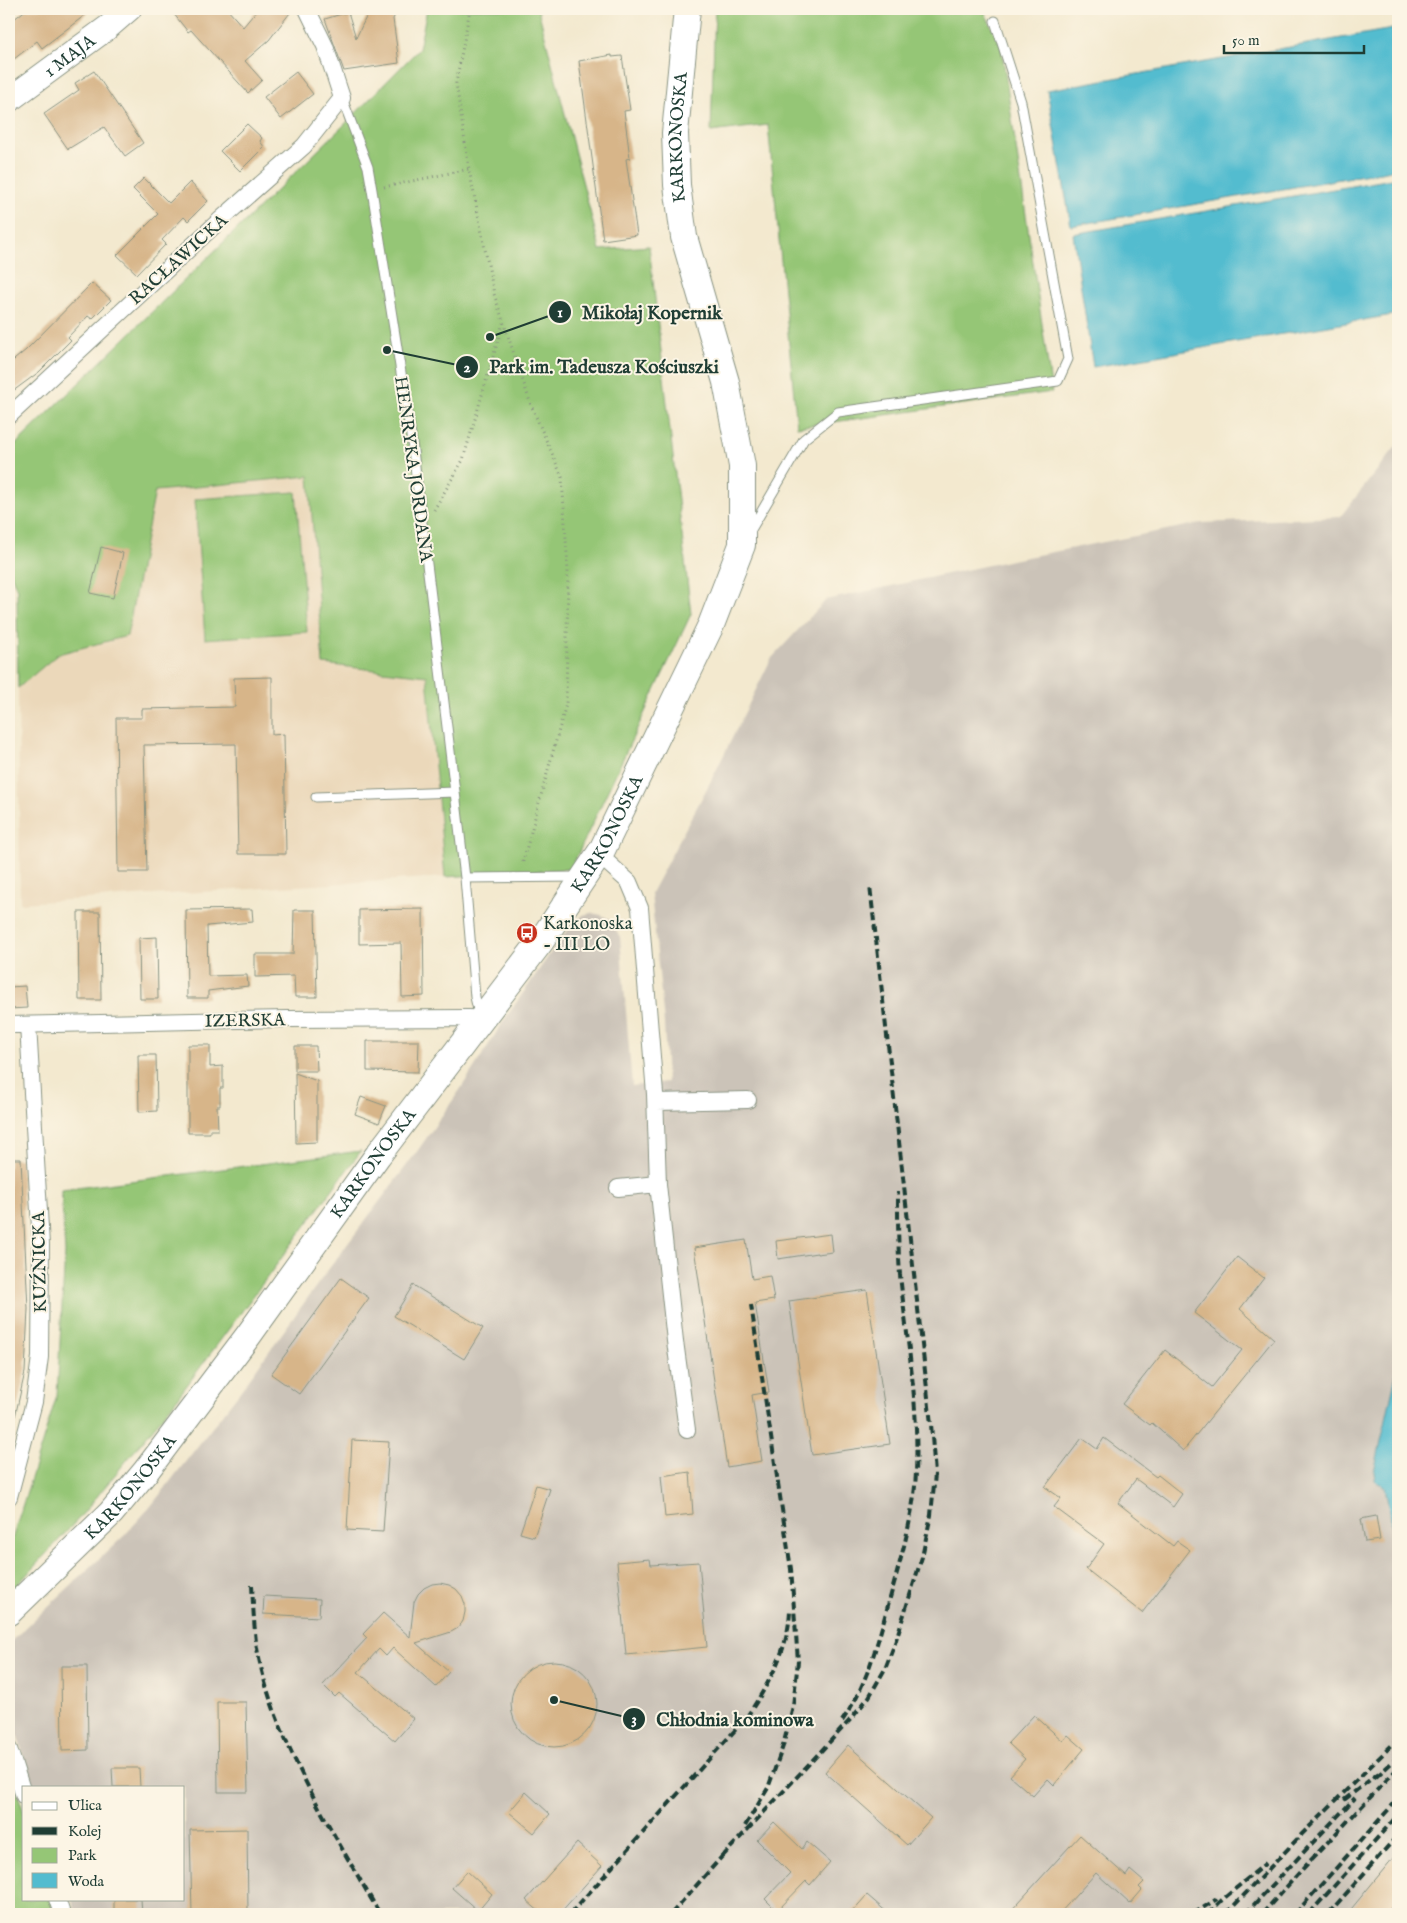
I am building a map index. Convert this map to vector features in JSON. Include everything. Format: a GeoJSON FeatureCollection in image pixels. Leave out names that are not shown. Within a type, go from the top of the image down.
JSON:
{"type":"FeatureCollection","features":[{"type":"Feature","properties":{"kind":"main road","name":"KARKONOSKA"},"geometry":{"type":"LineString","coordinates":[[9,1612],[111,1514],[134,1485],[248,1336],[378,1155],[541,940],[599,855],[711,625],[742,545],[742,466],[726,382],[684,237],[677,185],[675,133],[688,9]]}},
{"type":"Feature","properties":{"kind":"street","name":"HENRYKA JORDANA"},"geometry":{"type":"LineString","coordinates":[[307,9],[325,46],[342,98]]}},
{"type":"Feature","properties":{"kind":"street","name":"1 MAJA"},"geometry":{"type":"LineString","coordinates":[[9,100],[122,11]]}},
{"type":"Feature","properties":{"kind":"street","name":"RACŁAWICKA"},"geometry":{"type":"LineString","coordinates":[[9,416],[219,221],[304,146],[342,98]]}},
{"type":"Feature","properties":{"kind":"street"},"geometry":{"type":"LineString","coordinates":[[599,855],[629,882],[640,908],[656,1102],[658,1184],[687,1430]]}},
{"type":"Feature","properties":{"kind":"street","name":"IZERSKA"},"geometry":{"type":"LineString","coordinates":[[9,1025],[288,1019],[470,1018],[480,1022]]}},
{"type":"Feature","properties":{"kind":"street","name":"KUŹNICKA"},"geometry":{"type":"LineString","coordinates":[[9,1497],[34,1402],[40,1357],[41,1245],[28,1025]]}},
{"type":"Feature","properties":{"kind":"street"},"geometry":{"type":"LineString","coordinates":[[656,1102],[748,1100]]}},
{"type":"Feature","properties":{"kind":"street"},"geometry":{"type":"LineString","coordinates":[[618,1188],[658,1184]]}},
{"type":"Feature","properties":{"kind":"street"},"geometry":{"type":"LineString","coordinates":[[9,1749],[22,1790]]}},
{"type":"Feature","properties":{"kind":"street"},"geometry":{"type":"LineString","coordinates":[[57,1900],[62,1914]]}},
{"type":"Feature","properties":{"kind":"lane"},"geometry":{"type":"LineString","coordinates":[[742,545],[804,439],[838,412],[1058,381],[1068,359],[1021,102],[995,21]]}},
{"type":"Feature","properties":{"kind":"lane","name":"HENRYKA JORDANA"},"geometry":{"type":"LineString","coordinates":[[342,98],[368,167],[412,442],[465,878],[475,997],[480,1022]]}},
{"type":"Feature","properties":{"kind":"lane"},"geometry":{"type":"LineString","coordinates":[[316,797],[455,792]]}},
{"type":"Feature","properties":{"kind":"lane"},"geometry":{"type":"LineString","coordinates":[[465,878],[584,877]]}},
{"type":"Feature","properties":{"kind":"path"},"geometry":{"type":"LineString","coordinates":[[470,9],[456,83],[469,169],[494,294],[531,405],[562,477],[568,570],[566,704],[519,878]]}},
{"type":"Feature","properties":{"kind":"path"},"geometry":{"type":"LineString","coordinates":[[372,190],[469,169]]}},
{"type":"Feature","properties":{"kind":"path"},"geometry":{"type":"LineString","coordinates":[[423,530],[463,460],[504,322]]}},
{"type":"Feature","properties":{"kind":"shaded area"},"geometry":{"type":"Polygon","coordinates":[[[1398,444],[1398,1914],[77,1914],[71,1900],[185,1900],[185,1786],[33,1786],[9,1708],[9,1643],[124,1536],[151,1506],[239,1393],[416,1153],[563,935],[583,915],[591,913],[609,919],[620,937],[632,1086],[667,1082],[664,1023],[651,893],[713,777],[771,659],[826,600],[1012,560],[1202,523],[1340,517],[1398,444]]]}},
{"type":"Feature","properties":{"kind":"shaded area"},"geometry":{"type":"Polygon","coordinates":[[[309,476],[323,664],[427,676],[445,877],[20,903],[18,688],[58,654],[127,636],[155,491],[309,476]]]}},
{"type":"Feature","properties":{"kind":"green space"},"geometry":{"type":"Polygon","coordinates":[[[427,9],[538,9],[600,250],[649,246],[691,614],[571,869],[445,877],[427,676],[323,664],[309,476],[155,491],[127,636],[58,654],[18,688],[17,590],[9,568],[9,451],[343,126],[419,49],[427,9]]]}},
{"type":"Feature","properties":{"kind":"green space"},"geometry":{"type":"Polygon","coordinates":[[[715,9],[983,9],[1001,45],[1052,392],[797,427],[768,125],[711,132],[715,9]]]}},
{"type":"Feature","properties":{"kind":"green space"},"geometry":{"type":"Polygon","coordinates":[[[296,492],[307,632],[205,639],[195,499],[296,492]]]}},
{"type":"Feature","properties":{"kind":"green space"},"geometry":{"type":"Polygon","coordinates":[[[361,1151],[173,1404],[81,1516],[9,1594],[9,1549],[57,1395],[65,1252],[61,1190],[361,1151]]]}},
{"type":"Feature","properties":{"kind":"green space"},"geometry":{"type":"Polygon","coordinates":[[[9,1769],[22,1806],[22,1900],[54,1900],[59,1914],[9,1914],[9,1769]]]}},
{"type":"Feature","properties":{"kind":"water"},"geometry":{"type":"Polygon","coordinates":[[[1398,28],[1398,169],[1071,226],[1047,90],[1398,28]]]}},
{"type":"Feature","properties":{"kind":"water"},"geometry":{"type":"Polygon","coordinates":[[[1398,178],[1398,314],[1093,367],[1073,234],[1398,178]]]}},
{"type":"Feature","properties":{"kind":"water"},"geometry":{"type":"Polygon","coordinates":[[[1398,1366],[1398,1562],[1385,1487],[1375,1480],[1374,1472],[1398,1366]]]}},
{"type":"Feature","properties":{"kind":"building"},"geometry":{"type":"Polygon","coordinates":[[[27,9],[93,9],[42,48],[37,41],[9,63],[9,23],[27,9]]]}},
{"type":"Feature","properties":{"kind":"building"},"geometry":{"type":"Polygon","coordinates":[[[170,9],[227,9],[243,27],[258,9],[293,9],[269,40],[245,61],[262,80],[248,93],[191,30],[188,32],[170,9]]]}},
{"type":"Feature","properties":{"kind":"building"},"geometry":{"type":"Polygon","coordinates":[[[370,9],[398,9],[393,19],[399,63],[344,71],[325,19],[348,12],[356,38],[370,9]]]}},
{"type":"Feature","properties":{"kind":"building"},"geometry":{"type":"Polygon","coordinates":[[[612,55],[612,57],[622,56],[630,110],[624,111],[630,158],[626,159],[637,235],[603,240],[579,61],[612,55]]]}},
{"type":"Feature","properties":{"kind":"building"},"geometry":{"type":"Polygon","coordinates":[[[94,71],[143,143],[125,156],[104,127],[68,149],[44,114],[79,90],[75,83],[94,71]]]}},
{"type":"Feature","properties":{"kind":"building"},"geometry":{"type":"Polygon","coordinates":[[[296,72],[313,94],[281,119],[264,97],[296,72]]]}},
{"type":"Feature","properties":{"kind":"building"},"geometry":{"type":"Polygon","coordinates":[[[247,124],[262,138],[260,141],[264,147],[240,171],[220,151],[247,124]]]}},
{"type":"Feature","properties":{"kind":"building"},"geometry":{"type":"Polygon","coordinates":[[[144,178],[169,203],[190,182],[208,201],[188,221],[184,217],[162,240],[166,244],[137,274],[117,255],[158,214],[133,189],[144,178]]]}},
{"type":"Feature","properties":{"kind":"building"},"geometry":{"type":"Polygon","coordinates":[[[92,283],[111,300],[92,319],[88,316],[68,337],[71,340],[39,372],[9,394],[9,364],[26,350],[92,283]]]}},
{"type":"Feature","properties":{"kind":"building"},"geometry":{"type":"Polygon","coordinates":[[[101,547],[123,553],[113,598],[90,593],[101,547]]]}},
{"type":"Feature","properties":{"kind":"building"},"geometry":{"type":"Polygon","coordinates":[[[272,677],[272,735],[284,734],[286,854],[238,854],[236,744],[144,745],[147,872],[118,872],[116,718],[142,718],[142,709],[235,707],[234,678],[272,677]]]}},
{"type":"Feature","properties":{"kind":"building"},"geometry":{"type":"Polygon","coordinates":[[[252,909],[253,922],[207,926],[208,976],[247,975],[248,986],[208,991],[208,998],[187,998],[186,910],[252,909]]]}},
{"type":"Feature","properties":{"kind":"building"},"geometry":{"type":"Polygon","coordinates":[[[423,909],[424,996],[402,997],[401,943],[359,944],[359,910],[423,909]]]}},
{"type":"Feature","properties":{"kind":"building"},"geometry":{"type":"Polygon","coordinates":[[[294,910],[315,910],[317,997],[295,997],[294,976],[255,977],[255,954],[293,954],[294,910]]]}},
{"type":"Feature","properties":{"kind":"building"},"geometry":{"type":"Polygon","coordinates":[[[78,912],[100,912],[101,1000],[79,1000],[78,912]]]}},
{"type":"Feature","properties":{"kind":"building"},"geometry":{"type":"Polygon","coordinates":[[[157,937],[158,999],[140,999],[139,938],[157,937]]]}},
{"type":"Feature","properties":{"kind":"building"},"geometry":{"type":"Polygon","coordinates":[[[25,986],[27,1008],[9,1009],[9,987],[25,986]]]}},
{"type":"Feature","properties":{"kind":"building"},"geometry":{"type":"Polygon","coordinates":[[[367,1041],[419,1041],[418,1072],[367,1071],[367,1041]]]}},
{"type":"Feature","properties":{"kind":"building"},"geometry":{"type":"Polygon","coordinates":[[[188,1045],[210,1045],[210,1067],[223,1066],[223,1088],[220,1088],[220,1106],[217,1106],[218,1130],[210,1130],[210,1133],[188,1133],[188,1045]]]}},
{"type":"Feature","properties":{"kind":"building"},"geometry":{"type":"Polygon","coordinates":[[[295,1046],[316,1046],[317,1071],[295,1071],[295,1046]]]}},
{"type":"Feature","properties":{"kind":"building"},"geometry":{"type":"Polygon","coordinates":[[[138,1055],[156,1055],[157,1111],[139,1112],[138,1055]]]}},
{"type":"Feature","properties":{"kind":"building"},"geometry":{"type":"Polygon","coordinates":[[[295,1073],[317,1081],[317,1142],[296,1143],[295,1073]]]}},
{"type":"Feature","properties":{"kind":"building"},"geometry":{"type":"Polygon","coordinates":[[[361,1097],[386,1106],[379,1123],[355,1114],[361,1097]]]}},
{"type":"Feature","properties":{"kind":"building"},"geometry":{"type":"Polygon","coordinates":[[[9,1159],[21,1159],[28,1309],[25,1372],[15,1417],[9,1416],[9,1159]]]}},
{"type":"Feature","properties":{"kind":"building"},"geometry":{"type":"Polygon","coordinates":[[[831,1234],[833,1252],[778,1259],[776,1241],[831,1234]]]}},
{"type":"Feature","properties":{"kind":"building"},"geometry":{"type":"Polygon","coordinates":[[[746,1240],[752,1279],[770,1276],[774,1300],[755,1303],[769,1392],[752,1395],[762,1461],[727,1467],[694,1248],[746,1240]]]}},
{"type":"Feature","properties":{"kind":"building"},"geometry":{"type":"Polygon","coordinates":[[[1237,1257],[1264,1278],[1240,1309],[1274,1339],[1183,1451],[1152,1423],[1150,1425],[1122,1404],[1165,1350],[1212,1387],[1242,1350],[1194,1313],[1237,1257]]]}},
{"type":"Feature","properties":{"kind":"building"},"geometry":{"type":"Polygon","coordinates":[[[341,1278],[369,1298],[299,1394],[271,1374],[341,1278]]]}},
{"type":"Feature","properties":{"kind":"building"},"geometry":{"type":"Polygon","coordinates":[[[413,1285],[483,1328],[464,1359],[394,1316],[413,1285]]]}},
{"type":"Feature","properties":{"kind":"building"},"geometry":{"type":"Polygon","coordinates":[[[867,1290],[890,1444],[812,1455],[789,1301],[867,1290]]]}},
{"type":"Feature","properties":{"kind":"building"},"geometry":{"type":"Polygon","coordinates":[[[1082,1438],[1097,1449],[1104,1438],[1182,1494],[1173,1507],[1136,1479],[1118,1503],[1173,1546],[1177,1541],[1190,1550],[1142,1613],[1086,1569],[1104,1544],[1054,1507],[1061,1498],[1045,1487],[1082,1438]]]}},
{"type":"Feature","properties":{"kind":"building"},"geometry":{"type":"Polygon","coordinates":[[[352,1440],[389,1442],[383,1532],[347,1530],[352,1440]]]}},
{"type":"Feature","properties":{"kind":"building"},"geometry":{"type":"Polygon","coordinates":[[[690,1472],[693,1514],[665,1517],[661,1476],[690,1472]]]}},
{"type":"Feature","properties":{"kind":"building"},"geometry":{"type":"Polygon","coordinates":[[[536,1485],[550,1489],[534,1537],[520,1533],[536,1485]]]}},
{"type":"Feature","properties":{"kind":"building"},"geometry":{"type":"Polygon","coordinates":[[[1376,1516],[1380,1540],[1365,1542],[1361,1519],[1376,1516]]]}},
{"type":"Feature","properties":{"kind":"building"},"geometry":{"type":"Polygon","coordinates":[[[650,1559],[651,1565],[699,1562],[707,1647],[626,1655],[617,1562],[650,1559]]]}},
{"type":"Feature","properties":{"kind":"building"},"geometry":{"type":"Polygon","coordinates":[[[440,1583],[456,1589],[462,1596],[465,1612],[463,1621],[458,1628],[416,1643],[449,1672],[436,1687],[393,1648],[386,1656],[379,1649],[358,1672],[414,1719],[395,1741],[339,1693],[335,1697],[323,1685],[367,1638],[363,1634],[383,1613],[410,1637],[414,1602],[418,1594],[432,1584],[440,1583]]]}},
{"type":"Feature","properties":{"kind":"building"},"geometry":{"type":"Polygon","coordinates":[[[264,1596],[320,1599],[319,1617],[263,1614],[264,1596]]]}},
{"type":"Feature","properties":{"kind":"building"},"geometry":{"type":"Polygon","coordinates":[[[546,1661],[562,1661],[571,1664],[585,1673],[594,1687],[597,1704],[594,1721],[585,1735],[571,1744],[562,1747],[546,1747],[530,1740],[518,1728],[511,1712],[511,1696],[518,1680],[530,1668],[546,1661]]]}},
{"type":"Feature","properties":{"kind":"building"},"geometry":{"type":"Polygon","coordinates":[[[61,1666],[87,1666],[88,1750],[62,1751],[61,1666]]]}},
{"type":"Feature","properties":{"kind":"building"},"geometry":{"type":"Polygon","coordinates":[[[217,1702],[246,1702],[248,1792],[218,1792],[217,1702]]]}},
{"type":"Feature","properties":{"kind":"building"},"geometry":{"type":"Polygon","coordinates":[[[1034,1715],[1063,1741],[1068,1735],[1084,1749],[1054,1785],[1048,1779],[1033,1796],[1010,1776],[1025,1759],[1008,1743],[1034,1715]]]}},
{"type":"Feature","properties":{"kind":"building"},"geometry":{"type":"Polygon","coordinates":[[[848,1745],[931,1818],[907,1845],[825,1772],[848,1745]]]}},
{"type":"Feature","properties":{"kind":"building"},"geometry":{"type":"Polygon","coordinates":[[[112,1768],[139,1768],[140,1786],[113,1786],[112,1768]]]}},
{"type":"Feature","properties":{"kind":"building"},"geometry":{"type":"Polygon","coordinates":[[[526,1792],[550,1814],[534,1833],[509,1812],[526,1792]]]}},
{"type":"Feature","properties":{"kind":"building"},"geometry":{"type":"Polygon","coordinates":[[[774,1822],[802,1849],[807,1842],[830,1862],[810,1885],[806,1881],[777,1911],[765,1899],[790,1873],[757,1840],[774,1822]]]}},
{"type":"Feature","properties":{"kind":"building"},"geometry":{"type":"Polygon","coordinates":[[[247,1829],[248,1914],[192,1914],[190,1830],[247,1829]]]}},
{"type":"Feature","properties":{"kind":"building"},"geometry":{"type":"Polygon","coordinates":[[[1080,1835],[1126,1876],[1130,1870],[1144,1882],[1139,1887],[1142,1890],[1130,1904],[1096,1873],[1059,1914],[1008,1914],[1080,1835]]]}},
{"type":"Feature","properties":{"kind":"building"},"geometry":{"type":"Polygon","coordinates":[[[577,1843],[602,1866],[559,1914],[542,1914],[526,1900],[577,1843]]]}},
{"type":"Feature","properties":{"kind":"building"},"geometry":{"type":"Polygon","coordinates":[[[1398,1852],[1398,1899],[1386,1914],[1347,1914],[1398,1852]]]}},
{"type":"Feature","properties":{"kind":"building"},"geometry":{"type":"Polygon","coordinates":[[[467,1871],[492,1894],[478,1911],[452,1888],[467,1871]]]}},
{"type":"Feature","properties":{"kind":"building"},"geometry":{"type":"Polygon","coordinates":[[[867,1895],[889,1914],[850,1914],[867,1895]]]}},
{"type":"Feature","properties":{"kind":"building"},"geometry":{"type":"Polygon","coordinates":[[[114,1900],[141,1900],[142,1914],[114,1914],[114,1900]]]}},
{"type":"Feature","properties":{"kind":"railway"},"geometry":{"type":"LineString","coordinates":[[722,1857],[851,1719],[869,1697],[885,1669],[895,1643],[922,1557],[931,1515],[935,1474],[931,1424],[870,886]]}},
{"type":"Feature","properties":{"kind":"railway"},"geometry":{"type":"LineString","coordinates":[[842,1721],[858,1695],[874,1653],[905,1541],[915,1489],[916,1423],[900,1275],[898,1192]]}},
{"type":"Feature","properties":{"kind":"railway"},"geometry":{"type":"LineString","coordinates":[[745,1826],[768,1788],[783,1746],[793,1706],[798,1661],[791,1569],[751,1305]]}},
{"type":"Feature","properties":{"kind":"railway"},"geometry":{"type":"LineString","coordinates":[[252,1585],[256,1642],[263,1677],[275,1712],[306,1783],[380,1914]]}},
{"type":"Feature","properties":{"kind":"railway"},"geometry":{"type":"LineString","coordinates":[[570,1914],[746,1718],[776,1666],[786,1639],[790,1609]]}},
{"type":"Feature","properties":{"kind":"railway"},"geometry":{"type":"LineString","coordinates":[[1226,1914],[1302,1834],[1398,1739]]}},
{"type":"Feature","properties":{"kind":"railway"},"geometry":{"type":"LineString","coordinates":[[1376,1777],[1398,1757]]}},
{"type":"Feature","properties":{"kind":"railway"},"geometry":{"type":"LineString","coordinates":[[1262,1914],[1398,1768]]}},
{"type":"Feature","properties":{"kind":"railway"},"geometry":{"type":"LineString","coordinates":[[1344,1800],[1380,1772]]}},
{"type":"Feature","properties":{"kind":"railway"},"geometry":{"type":"LineString","coordinates":[[1245,1914],[1355,1798]]}},
{"type":"Feature","properties":{"kind":"railway"},"geometry":{"type":"LineString","coordinates":[[1295,1914],[1398,1799]]}},
{"type":"Feature","properties":{"kind":"railway"},"geometry":{"type":"LineString","coordinates":[[1309,1914],[1398,1815]]}},
{"type":"Feature","properties":{"kind":"railway"},"geometry":{"type":"LineString","coordinates":[[1328,1914],[1398,1835]]}},
{"type":"Feature","properties":{"kind":"railway"},"geometry":{"type":"LineString","coordinates":[[671,1914],[726,1852]]}},
{"type":"Feature","properties":{"kind":"railway"},"geometry":{"type":"LineString","coordinates":[[1208,1914],[1266,1863]]}},
{"type":"Feature","properties":{"kind":"railway"},"geometry":{"type":"LineString","coordinates":[[1193,1914],[1217,1899]]}},
{"type":"Feature","properties":{"kind":"place","name":"Mikołaj Kopernik"},"geometry":{"type":"Point","coordinates":[490,337]}},
{"type":"Feature","properties":{"kind":"place","name":"Park im. Tadeusza Kościuszki"},"geometry":{"type":"Point","coordinates":[387,350]}},
{"type":"Feature","properties":{"kind":"place","name":"Karkonoska - III LO"},"geometry":{"type":"Point","coordinates":[527,933]}},
{"type":"Feature","properties":{"kind":"place","name":"Chłodnia kominowa"},"geometry":{"type":"Point","coordinates":[554,1700]}}]}
